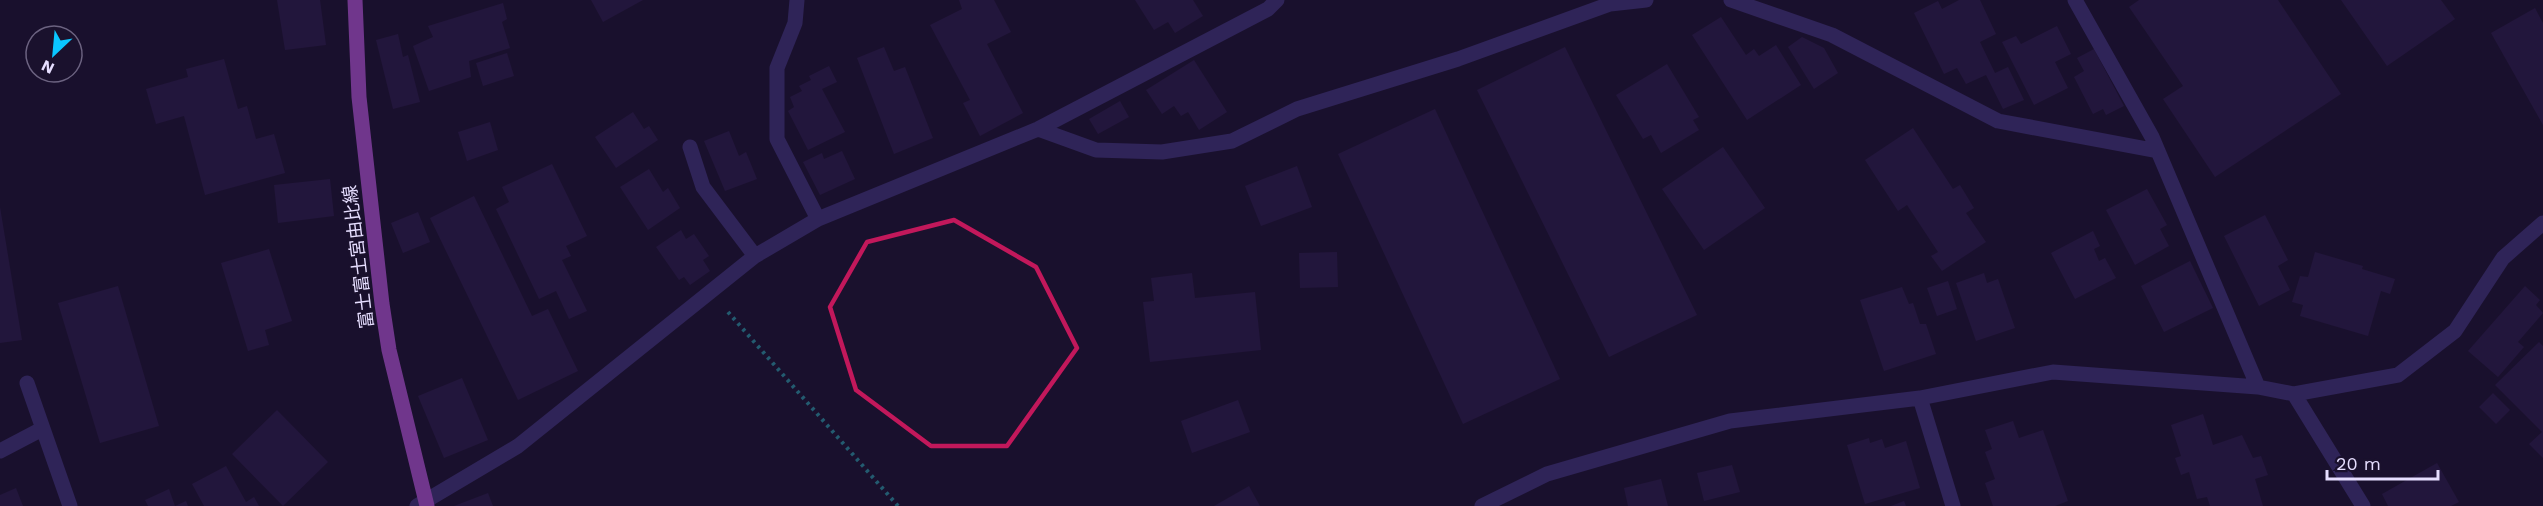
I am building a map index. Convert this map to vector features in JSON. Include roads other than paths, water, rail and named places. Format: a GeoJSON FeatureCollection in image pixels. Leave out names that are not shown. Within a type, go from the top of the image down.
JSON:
{"type":"FeatureCollection","features":[{"type":"Feature","properties":{"kind":"main road","name":"富士富士宮由比線"},"geometry":{"type":"LineString","coordinates":[[355,0],[359,97],[382,303],[389,350],[424,505]]}},
{"type":"Feature","properties":{"kind":"street"},"geometry":{"type":"LineString","coordinates":[[797,0],[795,23],[777,68],[777,139],[818,219]]}},
{"type":"Feature","properties":{"kind":"street"},"geometry":{"type":"LineString","coordinates":[[424,505],[518,446],[755,256],[818,219],[1038,129],[1268,9],[1277,0]]}},
{"type":"Feature","properties":{"kind":"street"},"geometry":{"type":"LineString","coordinates":[[1038,129],[1096,150],[1162,152],[1232,141],[1297,109],[1458,60],[1610,4],[1646,0]]}},
{"type":"Feature","properties":{"kind":"street"},"geometry":{"type":"LineString","coordinates":[[1731,0],[1832,35],[1998,121],[2158,151]]}},
{"type":"Feature","properties":{"kind":"street"},"geometry":{"type":"LineString","coordinates":[[2075,0],[2158,151],[2258,387]]}},
{"type":"Feature","properties":{"kind":"street"},"geometry":{"type":"LineString","coordinates":[[690,147],[704,187],[755,256]]}},
{"type":"Feature","properties":{"kind":"street"},"geometry":{"type":"LineString","coordinates":[[1482,506],[1547,474],[1730,421],[1920,398],[2053,372],[2258,387],[2294,394],[2398,375],[2455,331],[2503,258],[2543,223]]}},
{"type":"Feature","properties":{"kind":"street"},"geometry":{"type":"LineString","coordinates":[[27,384],[70,506]]}},
{"type":"Feature","properties":{"kind":"street"},"geometry":{"type":"LineString","coordinates":[[2294,394],[2363,506]]}},
{"type":"Feature","properties":{"kind":"street"},"geometry":{"type":"LineString","coordinates":[[1920,398],[1953,506]]}},
{"type":"Feature","properties":{"kind":"street"},"geometry":{"type":"LineString","coordinates":[[0,451],[42,429]]}}]}
